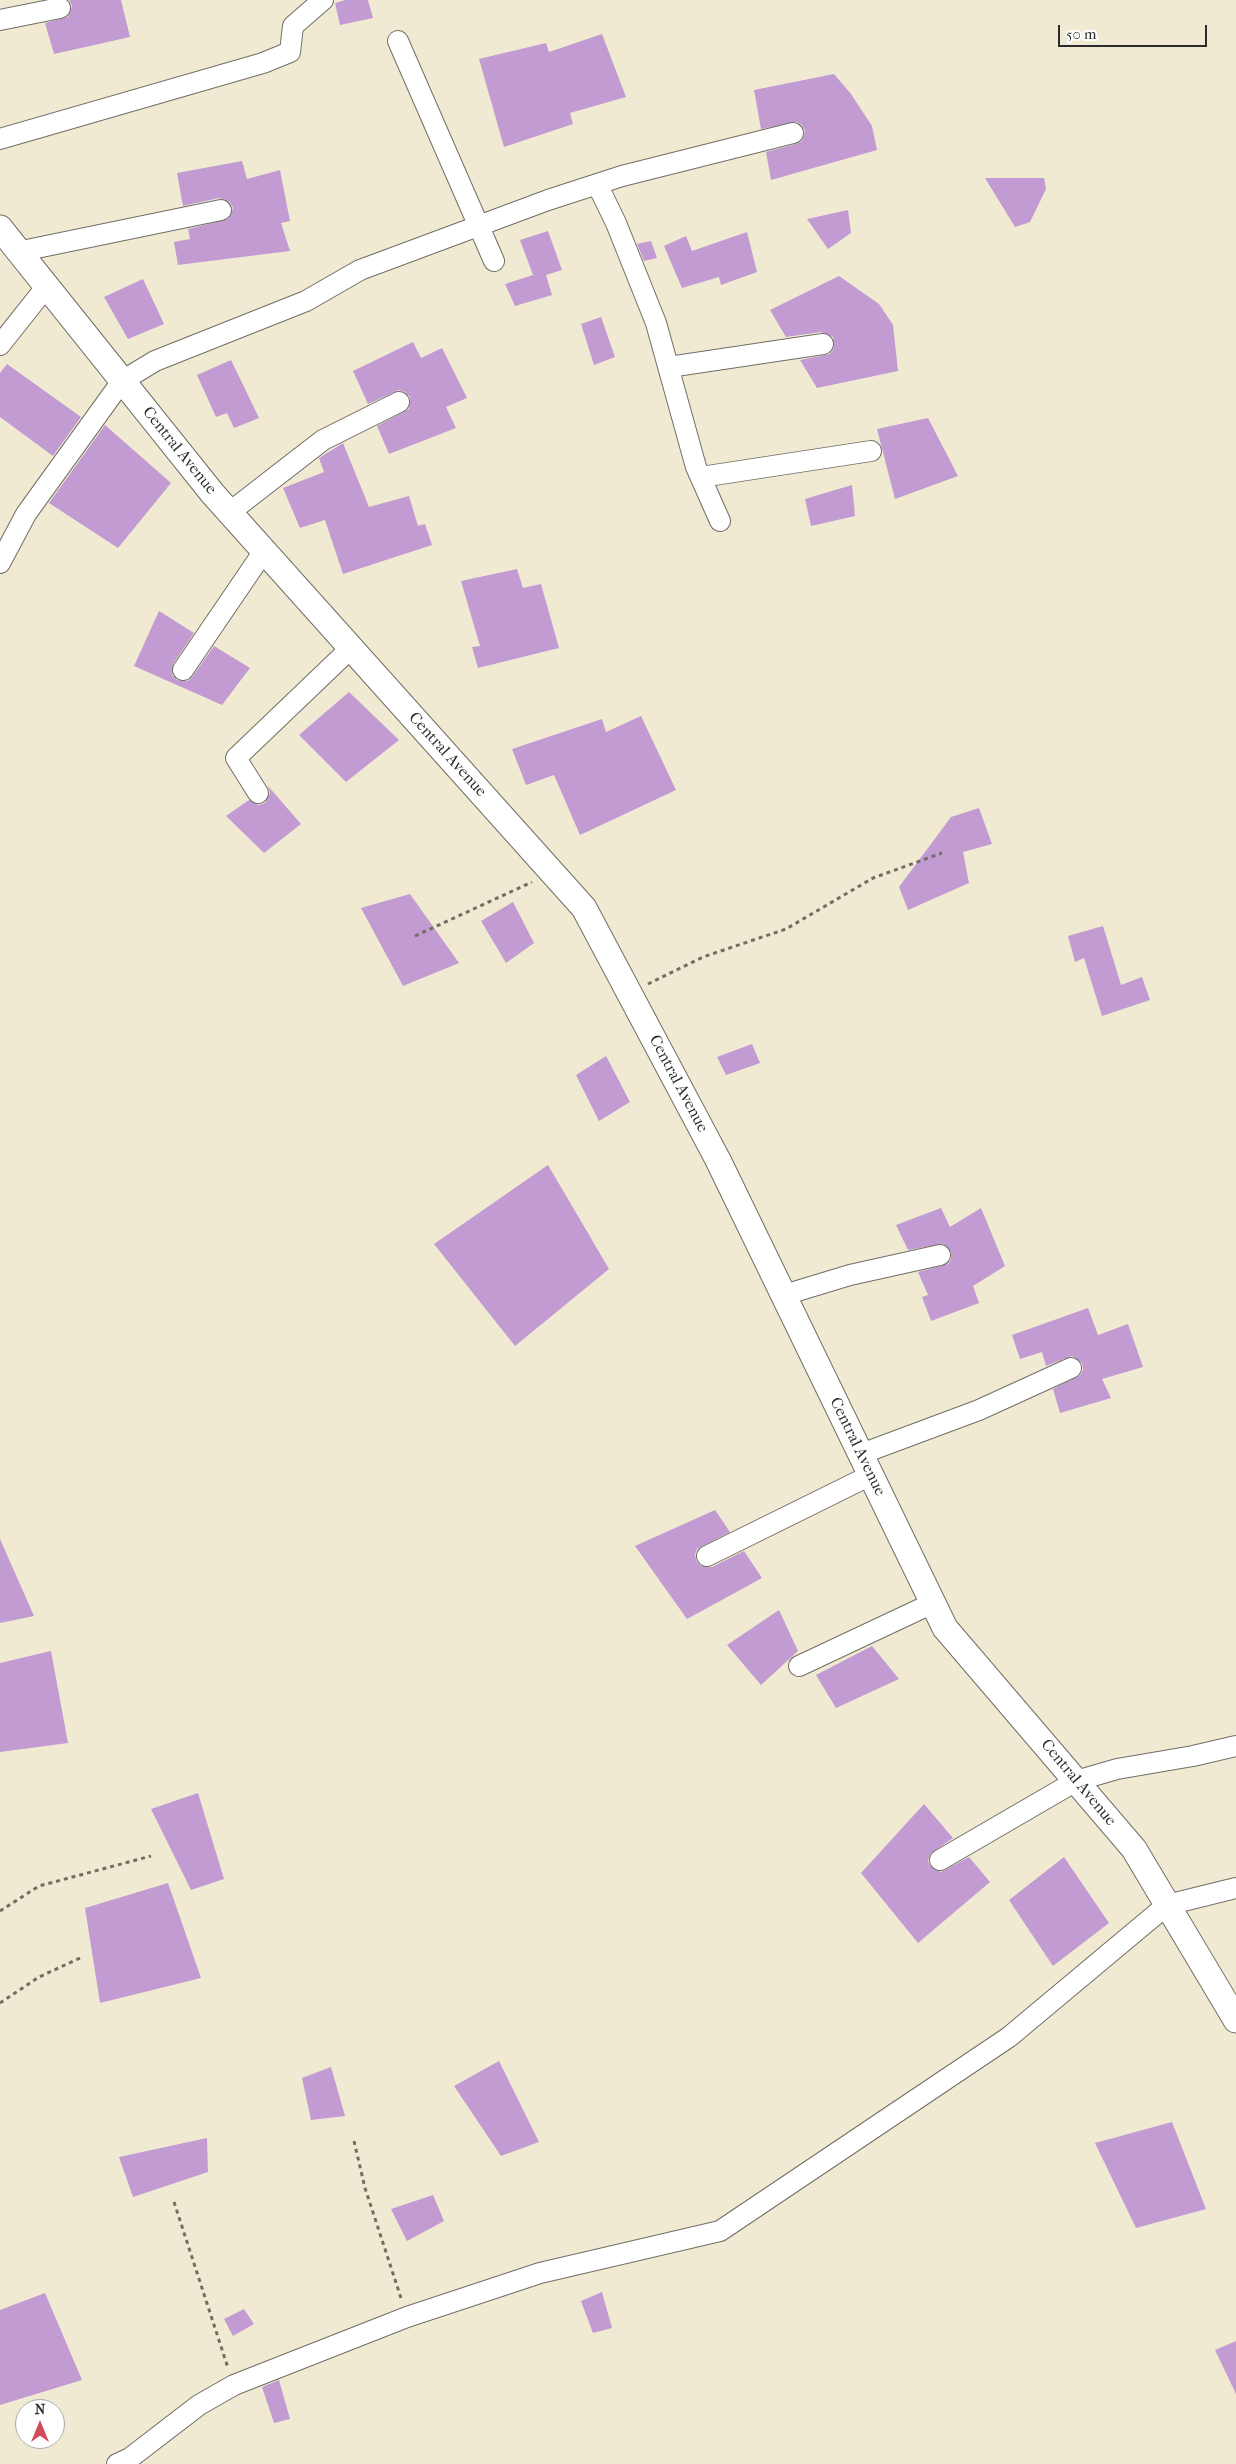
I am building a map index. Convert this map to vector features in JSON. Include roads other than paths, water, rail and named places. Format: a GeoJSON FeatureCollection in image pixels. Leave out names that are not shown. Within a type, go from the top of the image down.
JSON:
{"type":"FeatureCollection","features":[{"type":"Feature","properties":{"kind":"street"},"geometry":{"type":"LineString","coordinates":[[0,139],[263,63],[290,52],[292,26],[322,0]]}},
{"type":"Feature","properties":{"kind":"street"},"geometry":{"type":"LineString","coordinates":[[0,20],[60,8]]}},
{"type":"Feature","properties":{"kind":"street"},"geometry":{"type":"LineString","coordinates":[[398,41],[494,261]]}},
{"type":"Feature","properties":{"kind":"street"},"geometry":{"type":"LineString","coordinates":[[0,563],[26,514],[122,381],[164,357],[306,301],[360,270],[478,225],[597,184],[793,134]]}},
{"type":"Feature","properties":{"kind":"street"},"geometry":{"type":"LineString","coordinates":[[597,184],[616,223],[656,323],[701,478],[720,521]]}},
{"type":"Feature","properties":{"kind":"street"},"geometry":{"type":"LineString","coordinates":[[17,252],[221,210]]}},
{"type":"Feature","properties":{"kind":"street","name":"Central Avenue"},"geometry":{"type":"LineString","coordinates":[[0,228],[17,252],[230,512],[584,908],[718,1160],[945,1628],[1134,1849],[1236,2020]]}},
{"type":"Feature","properties":{"kind":"street"},"geometry":{"type":"LineString","coordinates":[[0,345],[46,287]]}},
{"type":"Feature","properties":{"kind":"street"},"geometry":{"type":"LineString","coordinates":[[669,367],[823,344]]}},
{"type":"Feature","properties":{"kind":"street"},"geometry":{"type":"LineString","coordinates":[[230,512],[323,440],[399,402]]}},
{"type":"Feature","properties":{"kind":"street"},"geometry":{"type":"LineString","coordinates":[[701,478],[871,452]]}},
{"type":"Feature","properties":{"kind":"street"},"geometry":{"type":"LineString","coordinates":[[183,670],[264,550]]}},
{"type":"Feature","properties":{"kind":"street"},"geometry":{"type":"LineString","coordinates":[[258,794],[236,758],[351,648]]}},
{"type":"Feature","properties":{"kind":"street"},"geometry":{"type":"LineString","coordinates":[[784,1296],[850,1275],[940,1255]]}},
{"type":"Feature","properties":{"kind":"street"},"geometry":{"type":"LineString","coordinates":[[707,1556],[866,1464],[1071,1368]]}},
{"type":"Feature","properties":{"kind":"street"},"geometry":{"type":"LineString","coordinates":[[799,1666],[933,1603]]}},
{"type":"Feature","properties":{"kind":"street"},"geometry":{"type":"LineString","coordinates":[[940,1860],[1076,1781],[1117,1768],[1193,1756],[1236,1746]]}},
{"type":"Feature","properties":{"kind":"street"},"geometry":{"type":"LineString","coordinates":[[117,2464],[130,2458],[199,2405],[234,2385],[407,2317],[540,2274],[720,2231],[1008,2038],[1167,1905],[1236,1888]]}}]}
